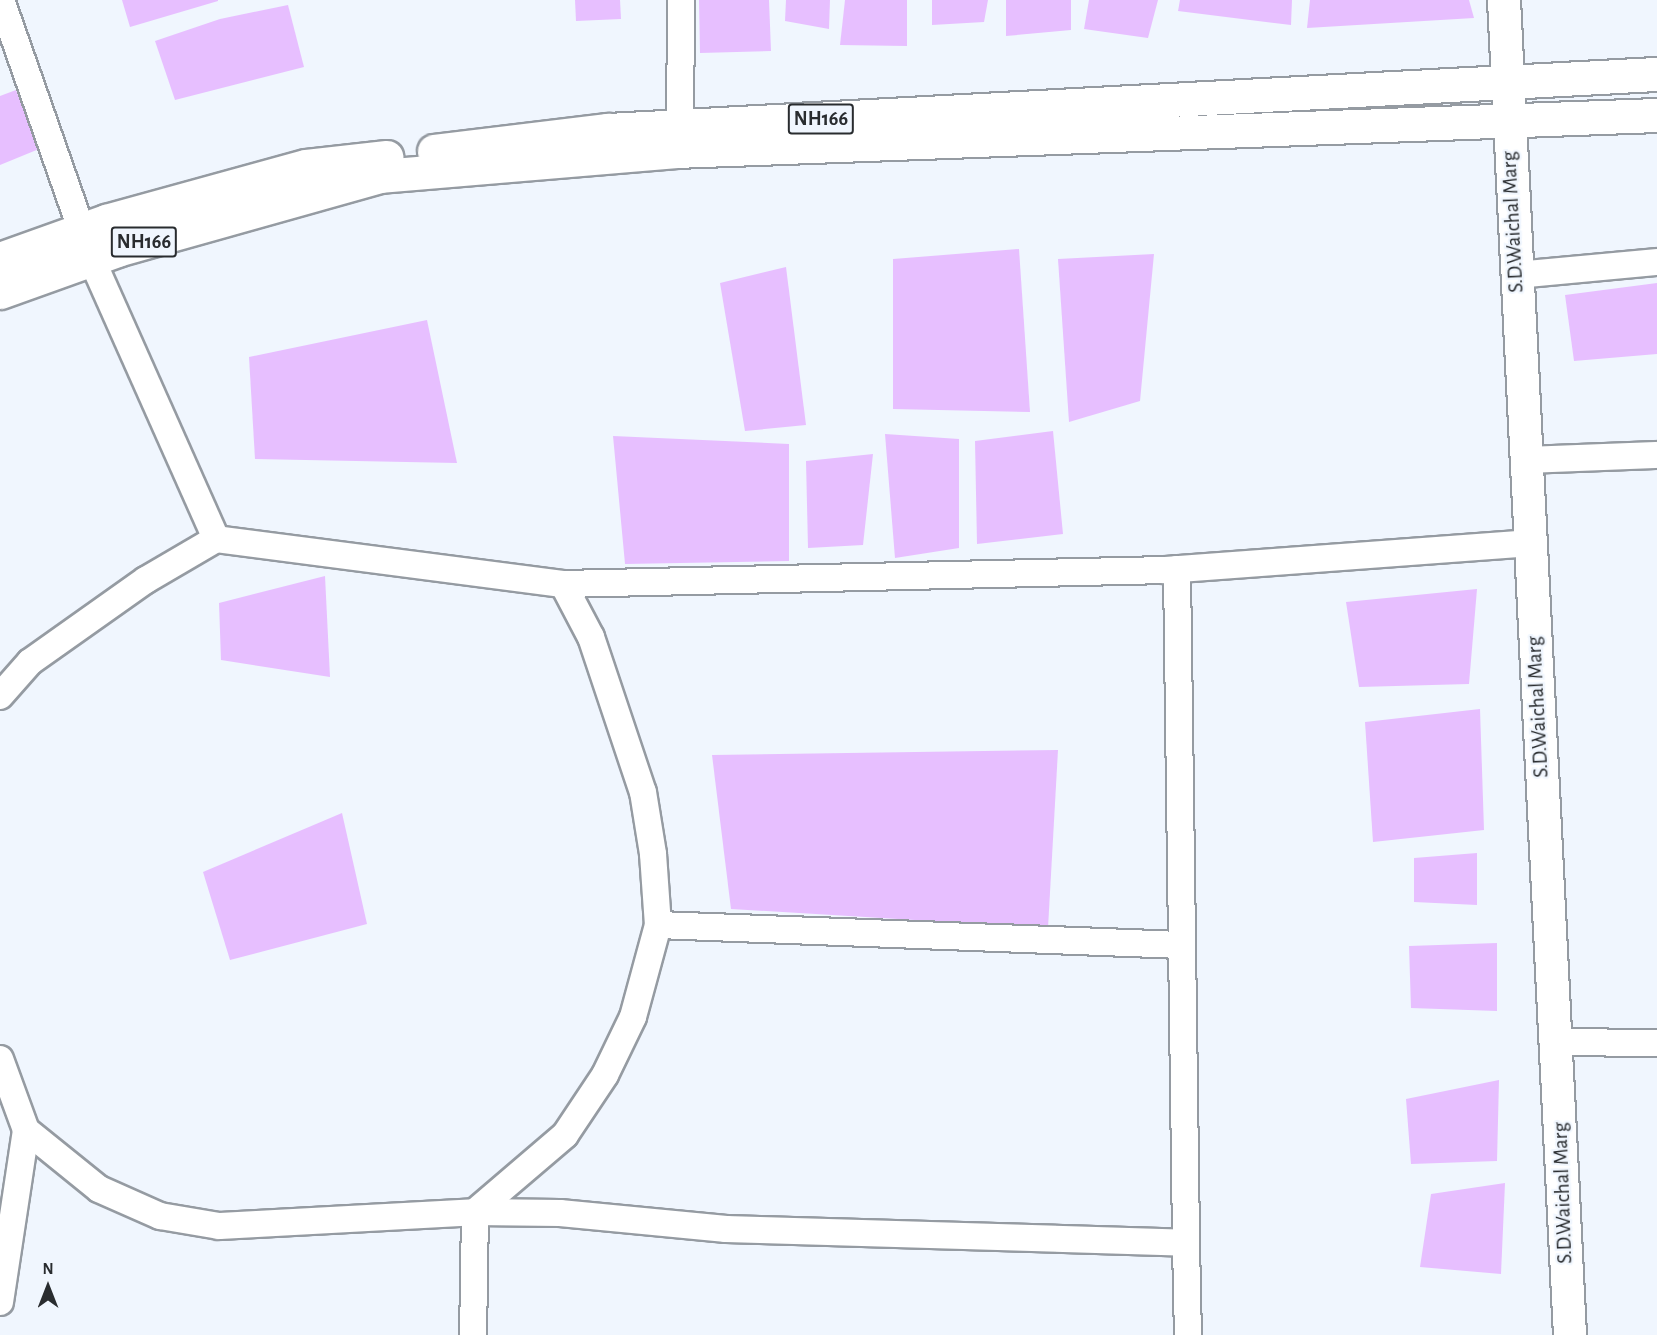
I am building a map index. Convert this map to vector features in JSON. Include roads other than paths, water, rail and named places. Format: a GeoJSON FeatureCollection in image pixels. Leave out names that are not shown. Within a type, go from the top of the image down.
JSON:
{"type":"FeatureCollection","features":[{"type":"Feature","properties":{"kind":"highway","name":"NH166"},"geometry":{"type":"LineString","coordinates":[[0,259],[84,229],[306,166],[608,130],[1505,80],[1657,74]]}},
{"type":"Feature","properties":{"kind":"highway","name":"NH166"},"geometry":{"type":"LineString","coordinates":[[0,292],[92,260],[380,176],[675,151],[1509,124],[1657,115]]}},
{"type":"Feature","properties":{"kind":"street"},"geometry":{"type":"LineString","coordinates":[[1,0],[84,229],[92,260],[216,538]]}},
{"type":"Feature","properties":{"kind":"street"},"geometry":{"type":"LineString","coordinates":[[680,125],[681,0]]}},
{"type":"Feature","properties":{"kind":"street","name":"S.D.Waichal Marg"},"geometry":{"type":"LineString","coordinates":[[1504,0],[1505,80],[1558,1042],[1570,1335]]}},
{"type":"Feature","properties":{"kind":"street"},"geometry":{"type":"LineString","coordinates":[[1516,275],[1657,262]]}},
{"type":"Feature","properties":{"kind":"street"},"geometry":{"type":"LineString","coordinates":[[1526,460],[1657,455]]}},
{"type":"Feature","properties":{"kind":"street"},"geometry":{"type":"LineString","coordinates":[[0,696],[30,662],[146,580],[216,538],[563,584],[1177,569],[1529,543]]}},
{"type":"Feature","properties":{"kind":"street"},"geometry":{"type":"LineString","coordinates":[[1177,569],[1188,1335]]}},
{"type":"Feature","properties":{"kind":"street"},"geometry":{"type":"LineString","coordinates":[[473,1335],[476,1212],[566,1135],[605,1075],[633,1017],[658,925],[653,854],[643,792],[591,637],[563,584]]}},
{"type":"Feature","properties":{"kind":"street"},"geometry":{"type":"LineString","coordinates":[[658,925],[1182,945]]}},
{"type":"Feature","properties":{"kind":"street"},"geometry":{"type":"LineString","coordinates":[[1558,1042],[1657,1043]]}},
{"type":"Feature","properties":{"kind":"street"},"geometry":{"type":"LineString","coordinates":[[0,1059],[26,1130],[0,1302]]}},
{"type":"Feature","properties":{"kind":"street"},"geometry":{"type":"LineString","coordinates":[[26,1130],[99,1189],[160,1216],[219,1226],[476,1212],[560,1213],[726,1229],[1186,1243]]}}]}
